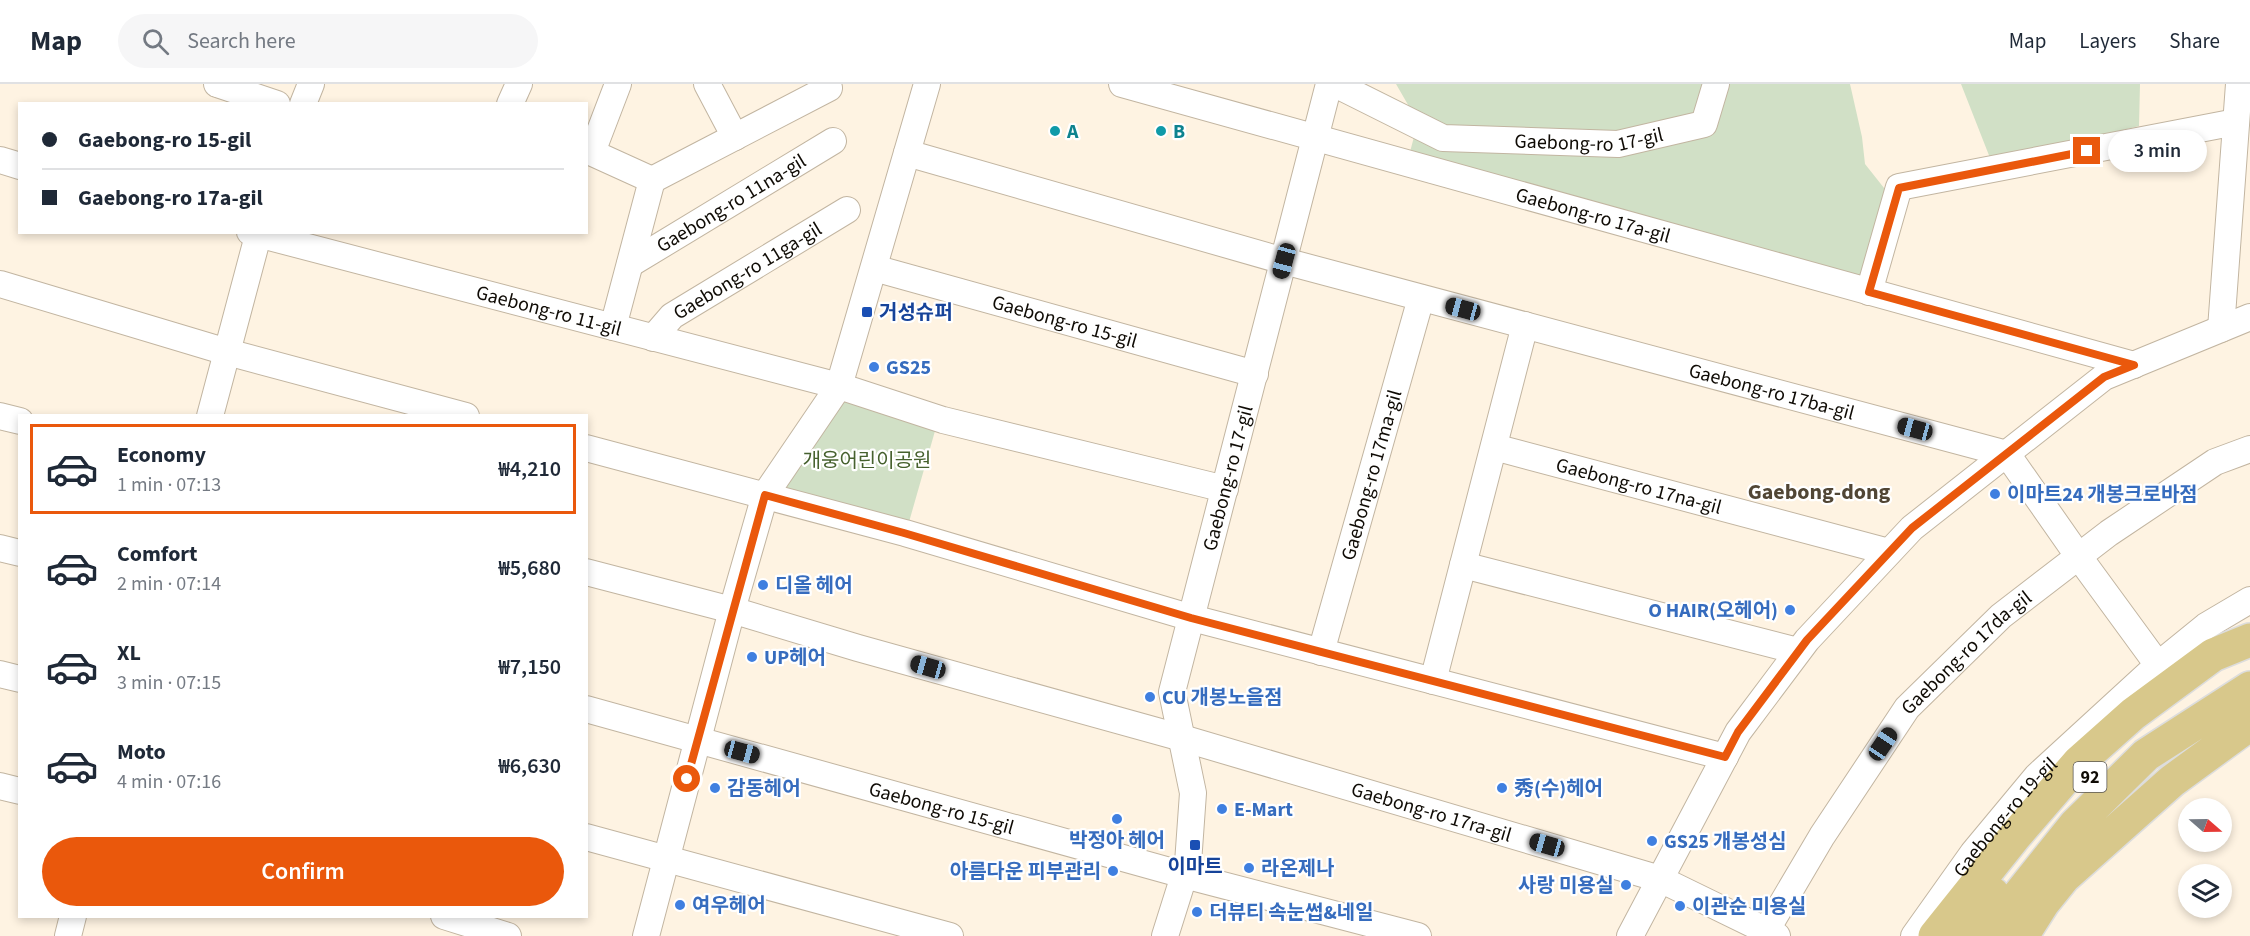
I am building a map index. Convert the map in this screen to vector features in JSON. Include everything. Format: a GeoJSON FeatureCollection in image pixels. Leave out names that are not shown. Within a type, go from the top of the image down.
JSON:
{"type":"FeatureCollection","features":[{"type":"Feature","properties":{"kind":"main road"},"geometry":{"type":"LineString","coordinates":[[1935,936],[2015,836],[2079,762],[2133,714],[2213,655],[2250,640]]}},
{"type":"Feature","properties":{"kind":"main road","name":"92"},"geometry":{"type":"LineString","coordinates":[[1965,936],[1984,905],[2032,844],[2116,747],[2250,653]]}},
{"type":"Feature","properties":{"kind":"main road","name":"92"},"geometry":{"type":"LineString","coordinates":[[1989,936],[2075,825],[2146,755],[2250,688]]}},
{"type":"Feature","properties":{"kind":"main road"},"geometry":{"type":"LineString","coordinates":[[2021,936],[2043,903],[2064,878],[2172,781],[2250,724]]}},
{"type":"Feature","properties":{"kind":"main road"},"geometry":{"type":"LineString","coordinates":[[2021,936],[2075,825]]}},
{"type":"Feature","properties":{"kind":"street"},"geometry":{"type":"LineString","coordinates":[[217,84],[271,102]]}},
{"type":"Feature","properties":{"kind":"street"},"geometry":{"type":"LineString","coordinates":[[304,102],[311,84]]}},
{"type":"Feature","properties":{"kind":"street"},"geometry":{"type":"LineString","coordinates":[[511,102],[519,84]]}},
{"type":"Feature","properties":{"kind":"street"},"geometry":{"type":"LineString","coordinates":[[618,84],[589,151],[652,180],[829,88]]}},
{"type":"Feature","properties":{"kind":"street"},"geometry":{"type":"LineString","coordinates":[[706,84],[735,137]]}},
{"type":"Feature","properties":{"kind":"street"},"geometry":{"type":"LineString","coordinates":[[646,936],[732,610],[765,495],[839,386],[927,84]]}},
{"type":"Feature","properties":{"kind":"street"},"geometry":{"type":"LineString","coordinates":[[1122,84],[1316,138]]}},
{"type":"Feature","properties":{"kind":"street","name":"Gaebong-ro 17-gil"},"geometry":{"type":"LineString","coordinates":[[1165,936],[1188,863],[1193,793],[1172,692],[1329,84]]}},
{"type":"Feature","properties":{"kind":"street","name":"Gaebong-ro 17-gil"},"geometry":{"type":"LineString","coordinates":[[1335,84],[1443,138],[1618,144],[1704,124],[1716,84]]}},
{"type":"Feature","properties":{"kind":"street"},"geometry":{"type":"LineString","coordinates":[[2221,329],[2239,84]]}},
{"type":"Feature","properties":{"kind":"street"},"geometry":{"type":"LineString","coordinates":[[1869,292],[1899,188],[2236,122]]}},
{"type":"Feature","properties":{"kind":"street","name":"Gaebong-ro 17a-gil"},"geometry":{"type":"LineString","coordinates":[[1316,138],[2134,365]]}},
{"type":"Feature","properties":{"kind":"street","name":"Gaebong-ro 11na-gil"},"geometry":{"type":"LineString","coordinates":[[630,264],[833,141]]}},
{"type":"Feature","properties":{"kind":"street"},"geometry":{"type":"LineString","coordinates":[[907,153],[1284,261]]}},
{"type":"Feature","properties":{"kind":"street"},"geometry":{"type":"LineString","coordinates":[[0,160],[18,165]]}},
{"type":"Feature","properties":{"kind":"street","name":"Gaebong-ro 11na-gil"},"geometry":{"type":"LineString","coordinates":[[613,327],[652,180]]}},
{"type":"Feature","properties":{"kind":"street","name":"Gaebong-ro 11ga-gil"},"geometry":{"type":"LineString","coordinates":[[653,338],[672,316],[847,210]]}},
{"type":"Feature","properties":{"kind":"street","name":"Gaebong-ro 11-gil"},"geometry":{"type":"LineString","coordinates":[[211,414],[256,234]]}},
{"type":"Feature","properties":{"kind":"street","name":"Gaebong-ro 11-gil"},"geometry":{"type":"LineString","coordinates":[[260,234],[839,386]]}},
{"type":"Feature","properties":{"kind":"street","name":"Gaebong-ro 17ba-gil"},"geometry":{"type":"LineString","coordinates":[[1284,261],[2007,454]]}},
{"type":"Feature","properties":{"kind":"street","name":"Gaebong-ro 15-gil"},"geometry":{"type":"LineString","coordinates":[[874,268],[1255,374]]}},
{"type":"Feature","properties":{"kind":"street"},"geometry":{"type":"LineString","coordinates":[[0,284],[227,352],[459,414]]}},
{"type":"Feature","properties":{"kind":"street","name":"Gaebong-ro 17ma-gil"},"geometry":{"type":"LineString","coordinates":[[1321,652],[1421,298]]}},
{"type":"Feature","properties":{"kind":"street"},"geometry":{"type":"LineString","coordinates":[[1630,936],[1738,732],[1798,651],[1912,528],[2104,377],[2250,317]]}},
{"type":"Feature","properties":{"kind":"street"},"geometry":{"type":"LineString","coordinates":[[1434,681],[1525,325]]}},
{"type":"Feature","properties":{"kind":"street"},"geometry":{"type":"LineString","coordinates":[[839,386],[944,420],[1225,489]]}},
{"type":"Feature","properties":{"kind":"street"},"geometry":{"type":"LineString","coordinates":[[0,416],[18,420]]}},
{"type":"Feature","properties":{"kind":"street","name":"Gaebong-ro 17na-gil"},"geometry":{"type":"LineString","coordinates":[[1494,447],[1889,552]]}},
{"type":"Feature","properties":{"kind":"street"},"geometry":{"type":"LineString","coordinates":[[588,448],[904,533],[1191,618],[1725,757]]}},
{"type":"Feature","properties":{"kind":"street","name":"Gaebong-ro 17da-gil"},"geometry":{"type":"LineString","coordinates":[[1769,934],[1822,836],[1907,708],[2001,616],[2109,533],[2215,462],[2250,449]]}},
{"type":"Feature","properties":{"kind":"street"},"geometry":{"type":"LineString","coordinates":[[2007,454],[2158,665]]}},
{"type":"Feature","properties":{"kind":"street"},"geometry":{"type":"LineString","coordinates":[[0,548],[18,552]]}},
{"type":"Feature","properties":{"kind":"street"},"geometry":{"type":"LineString","coordinates":[[1463,565],[1798,651]]}},
{"type":"Feature","properties":{"kind":"street"},"geometry":{"type":"LineString","coordinates":[[588,573],[732,610],[858,648],[1182,738]]}},
{"type":"Feature","properties":{"kind":"street","name":"Gaebong-ro 19-gil"},"geometry":{"type":"LineString","coordinates":[[1914,936],[1973,853],[2037,776],[2158,665],[2206,626],[2250,600]]}},
{"type":"Feature","properties":{"kind":"street"},"geometry":{"type":"LineString","coordinates":[[0,674],[18,678]]}},
{"type":"Feature","properties":{"kind":"street"},"geometry":{"type":"LineString","coordinates":[[588,710],[698,740]]}},
{"type":"Feature","properties":{"kind":"street","name":"Gaebong-ro 17ra-gil"},"geometry":{"type":"LineString","coordinates":[[1182,738],[1660,879],[1769,934]]}},
{"type":"Feature","properties":{"kind":"street","name":"Gaebong-ro 15-gil"},"geometry":{"type":"LineString","coordinates":[[698,740],[1184,875]]}},
{"type":"Feature","properties":{"kind":"street"},"geometry":{"type":"LineString","coordinates":[[0,786],[18,790]]}},
{"type":"Feature","properties":{"kind":"street"},"geometry":{"type":"LineString","coordinates":[[588,838],[951,936]]}},
{"type":"Feature","properties":{"kind":"street"},"geometry":{"type":"LineString","coordinates":[[1184,875],[1418,936]]}},
{"type":"Feature","properties":{"kind":"street"},"geometry":{"type":"LineString","coordinates":[[68,936],[72,918]]}},
{"type":"Feature","properties":{"kind":"street"},"geometry":{"type":"LineString","coordinates":[[450,918],[508,936]]}},
{"type":"Feature","properties":{"kind":"green space"},"geometry":{"type":"Polygon","coordinates":[[[1396,84],[1850,84],[1862,137],[1865,164],[1888,193],[1857,288],[1407,163],[1418,122],[1396,84]]]}},
{"type":"Feature","properties":{"kind":"green space"},"geometry":{"type":"Polygon","coordinates":[[[1961,84],[2140,84],[2139,126],[1992,163],[1961,84]]]}},
{"type":"Feature","properties":{"kind":"green space","name":"개웅어린이공원"},"geometry":{"type":"Polygon","coordinates":[[[844,392],[937,424],[907,529],[773,493],[844,392]]]}},
{"type":"Feature","properties":{"kind":"place","name":"A"},"geometry":{"type":"Point","coordinates":[1055,131]}},
{"type":"Feature","properties":{"kind":"place","name":"B"},"geometry":{"type":"Point","coordinates":[1161,131]}},
{"type":"Feature","properties":{"kind":"place","name":"거성슈퍼"},"geometry":{"type":"Point","coordinates":[867,312]}},
{"type":"Feature","properties":{"kind":"place","name":"GS25"},"geometry":{"type":"Point","coordinates":[874,367]}},
{"type":"Feature","properties":{"kind":"place","name":"이마트24 개봉크로바점"},"geometry":{"type":"Point","coordinates":[1995,494]}},
{"type":"Feature","properties":{"kind":"place","name":"디올 헤어"},"geometry":{"type":"Point","coordinates":[763,585]}},
{"type":"Feature","properties":{"kind":"place","name":"O HAIR(오헤어)"},"geometry":{"type":"Point","coordinates":[1790,610]}},
{"type":"Feature","properties":{"kind":"place","name":"UP헤어"},"geometry":{"type":"Point","coordinates":[752,657]}},
{"type":"Feature","properties":{"kind":"place","name":"CU 개봉노을점"},"geometry":{"type":"Point","coordinates":[1150,697]}},
{"type":"Feature","properties":{"kind":"place","name":"감동헤어"},"geometry":{"type":"Point","coordinates":[715,788]}},
{"type":"Feature","properties":{"kind":"place","name":"秀(수)헤어"},"geometry":{"type":"Point","coordinates":[1502,788]}},
{"type":"Feature","properties":{"kind":"place","name":"E-Mart"},"geometry":{"type":"Point","coordinates":[1222,809]}},
{"type":"Feature","properties":{"kind":"place","name":"박정아 헤어"},"geometry":{"type":"Point","coordinates":[1117,819]}},
{"type":"Feature","properties":{"kind":"place","name":"GS25 개봉성심"},"geometry":{"type":"Point","coordinates":[1652,841]}},
{"type":"Feature","properties":{"kind":"place","name":"이마트"},"geometry":{"type":"Point","coordinates":[1195,845]}},
{"type":"Feature","properties":{"kind":"place","name":"라온제나"},"geometry":{"type":"Point","coordinates":[1249,868]}},
{"type":"Feature","properties":{"kind":"place","name":"아름다운 피부관리"},"geometry":{"type":"Point","coordinates":[1113,871]}},
{"type":"Feature","properties":{"kind":"place","name":"사랑 미용실"},"geometry":{"type":"Point","coordinates":[1626,885]}},
{"type":"Feature","properties":{"kind":"place","name":"여우헤어"},"geometry":{"type":"Point","coordinates":[680,905]}},
{"type":"Feature","properties":{"kind":"place","name":"이관순 미용실"},"geometry":{"type":"Point","coordinates":[1680,906]}},
{"type":"Feature","properties":{"kind":"place","name":"더뷰티 속눈썹&네일"},"geometry":{"type":"Point","coordinates":[1197,912]}},
{"type":"Feature","properties":{"kind":"district","name":"Gaebong-dong"},"geometry":{"type":"Point","coordinates":[1819,491]}},
{"type":"Feature","properties":{"kind":"route"},"geometry":{"type":"LineString","coordinates":[[687,779],[765,495],[904,533],[1191,618],[1725,757],[1738,732],[1807,640],[1912,528],[2104,377],[2134,365],[1869,292],[1899,188],[2087,151]]}}]}
